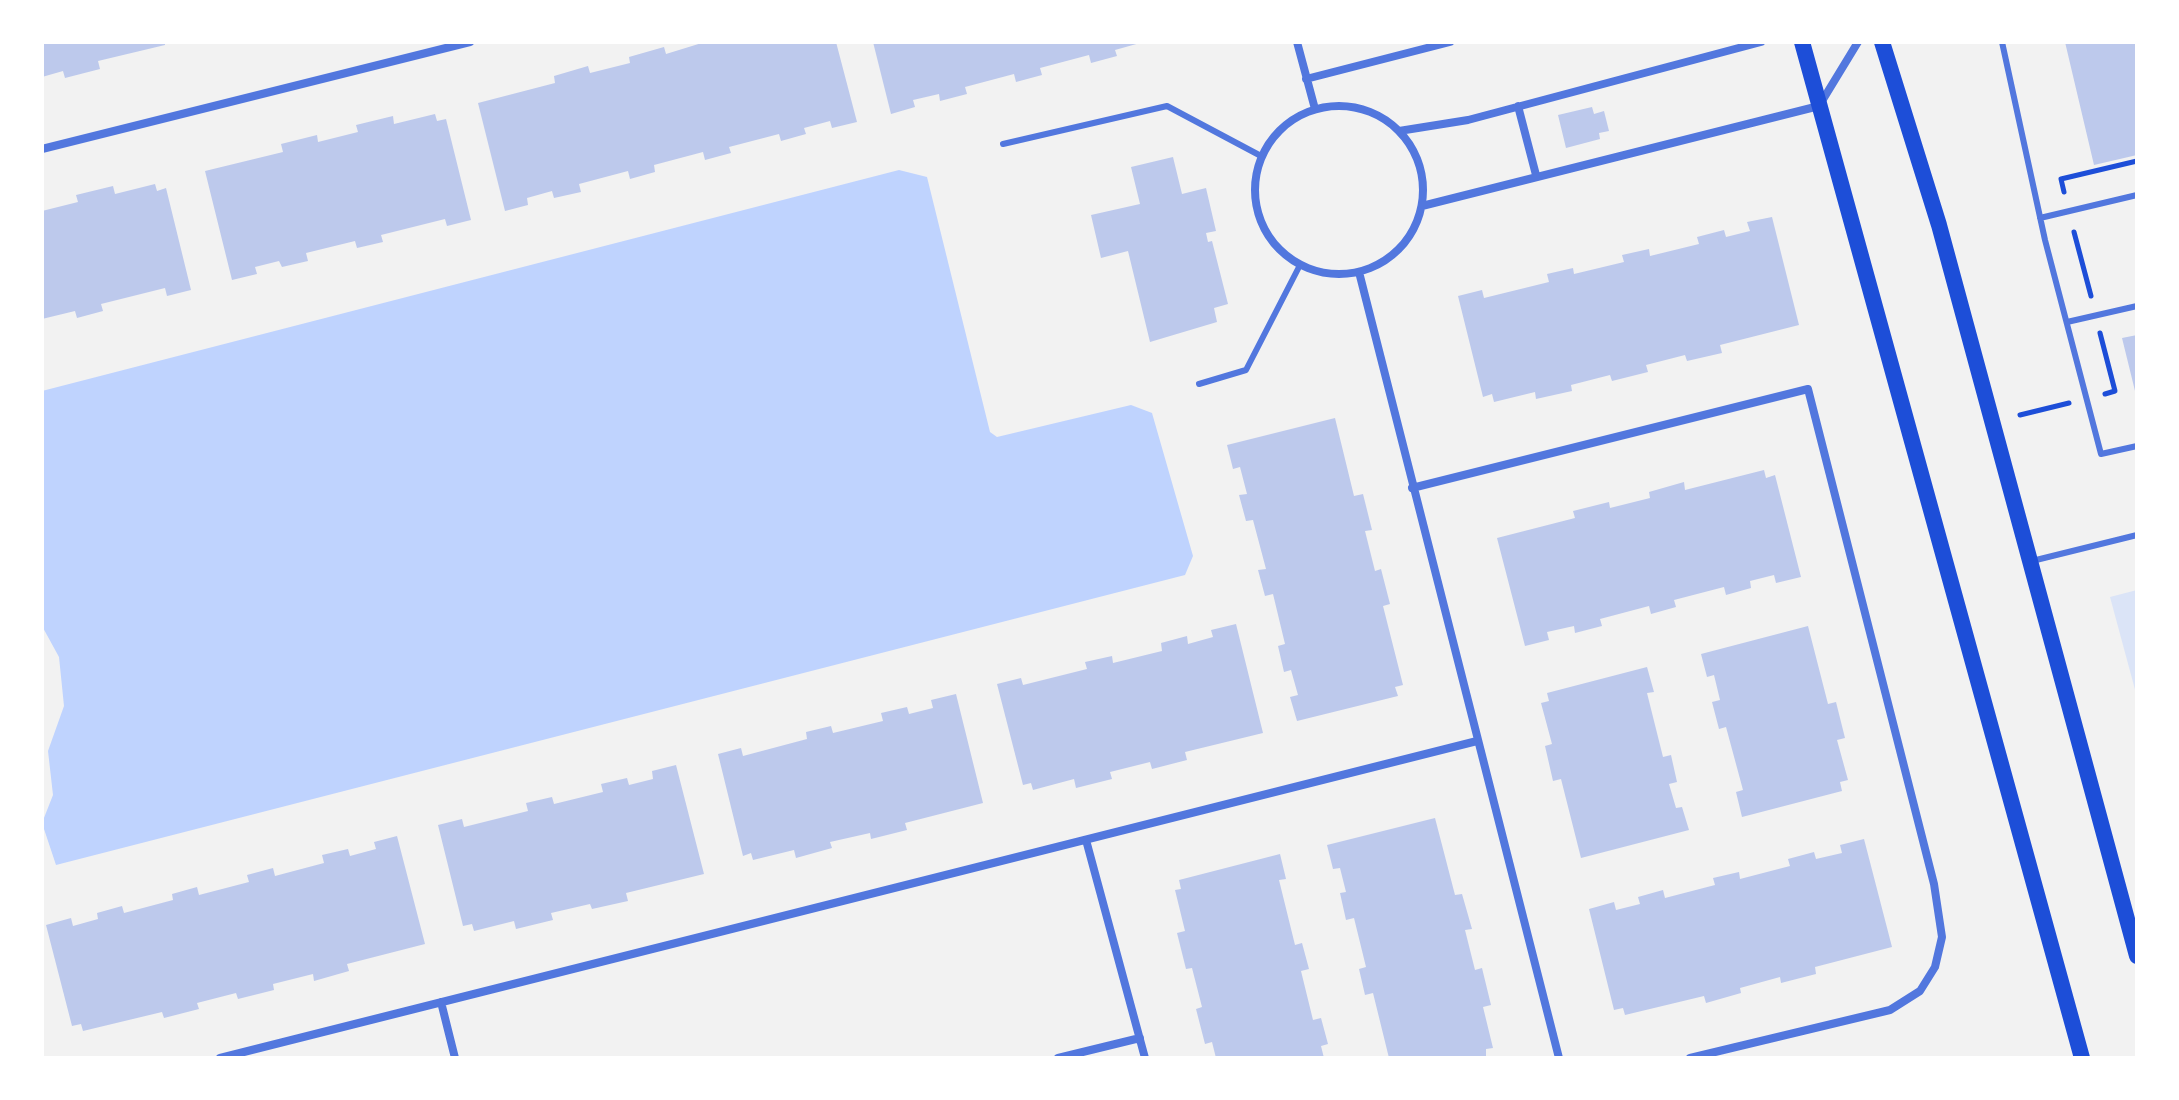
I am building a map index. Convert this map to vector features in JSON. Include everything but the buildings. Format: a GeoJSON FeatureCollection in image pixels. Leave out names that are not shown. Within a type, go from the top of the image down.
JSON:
{"type":"FeatureCollection","features":[{"type":"Feature","properties":{"kind":"main road"},"geometry":{"type":"LineString","coordinates":[[1802,42],[2082,1058]]}},
{"type":"Feature","properties":{"kind":"main road"},"geometry":{"type":"LineString","coordinates":[[1882,42],[1939,225],[2137,956]]}},
{"type":"Feature","properties":{"kind":"street"},"geometry":{"type":"LineString","coordinates":[[42,149],[470,42]]}},
{"type":"Feature","properties":{"kind":"street"},"geometry":{"type":"LineString","coordinates":[[1297,42],[1315,109]]}},
{"type":"Feature","properties":{"kind":"street"},"geometry":{"type":"LineString","coordinates":[[1306,79],[1450,42]]}},
{"type":"Feature","properties":{"kind":"street"},"geometry":{"type":"LineString","coordinates":[[1399,131],[1518,106],[1761,42]]}},
{"type":"Feature","properties":{"kind":"street"},"geometry":{"type":"LineString","coordinates":[[1422,206],[1819,106],[1858,42]]}},
{"type":"Feature","properties":{"kind":"street"},"geometry":{"type":"LineString","coordinates":[[1341,106],[1366,110],[1399,131],[1419,161],[1424,183],[1422,206],[1414,229],[1400,248],[1381,263],[1359,272],[1339,275],[1300,265],[1279,251],[1264,230],[1255,206],[1254,180],[1261,156],[1274,135],[1292,119],[1315,109],[1341,106]]}},
{"type":"Feature","properties":{"kind":"street"},"geometry":{"type":"LineString","coordinates":[[1518,106],[1536,175]]}},
{"type":"Feature","properties":{"kind":"street"},"geometry":{"type":"LineString","coordinates":[[1359,272],[1559,1058]]}},
{"type":"Feature","properties":{"kind":"street"},"geometry":{"type":"LineString","coordinates":[[1412,488],[1808,389],[1934,884],[1942,937],[1935,967],[1920,991],[1890,1010],[1690,1058]]}},
{"type":"Feature","properties":{"kind":"street"},"geometry":{"type":"LineString","coordinates":[[220,1058],[1477,741]]}},
{"type":"Feature","properties":{"kind":"street"},"geometry":{"type":"LineString","coordinates":[[1086,840],[1145,1058]]}},
{"type":"Feature","properties":{"kind":"street"},"geometry":{"type":"LineString","coordinates":[[441,1002],[455,1058]]}},
{"type":"Feature","properties":{"kind":"street"},"geometry":{"type":"LineString","coordinates":[[1058,1058],[1140,1038]]}},
{"type":"Feature","properties":{"kind":"lane"},"geometry":{"type":"LineString","coordinates":[[2002,42],[2040,218],[2101,454],[2137,446]]}},
{"type":"Feature","properties":{"kind":"lane"},"geometry":{"type":"LineString","coordinates":[[1003,144],[1167,106],[1261,156]]}},
{"type":"Feature","properties":{"kind":"lane"},"geometry":{"type":"LineString","coordinates":[[2040,218],[2137,195]]}},
{"type":"Feature","properties":{"kind":"lane"},"geometry":{"type":"LineString","coordinates":[[1199,384],[1246,370],[1300,265]]}},
{"type":"Feature","properties":{"kind":"lane"},"geometry":{"type":"LineString","coordinates":[[2067,322],[2137,306]]}},
{"type":"Feature","properties":{"kind":"lane"},"geometry":{"type":"LineString","coordinates":[[2032,561],[2137,535]]}},
{"type":"Feature","properties":{"kind":"path"},"geometry":{"type":"LineString","coordinates":[[2020,415],[2115,391],[2061,179],[2137,161]]}},
{"type":"Feature","properties":{"kind":"shaded area"},"geometry":{"type":"Polygon","coordinates":[[[2137,590],[2137,697],[2110,597],[2137,590]]]}},
{"type":"Feature","properties":{"kind":"water"},"geometry":{"type":"Polygon","coordinates":[[[899,170],[927,177],[990,432],[997,437],[1131,405],[1152,413],[1193,556],[1185,575],[56,865],[42,823],[53,795],[48,751],[64,706],[59,657],[42,626],[42,391],[899,170]]]}}]}
